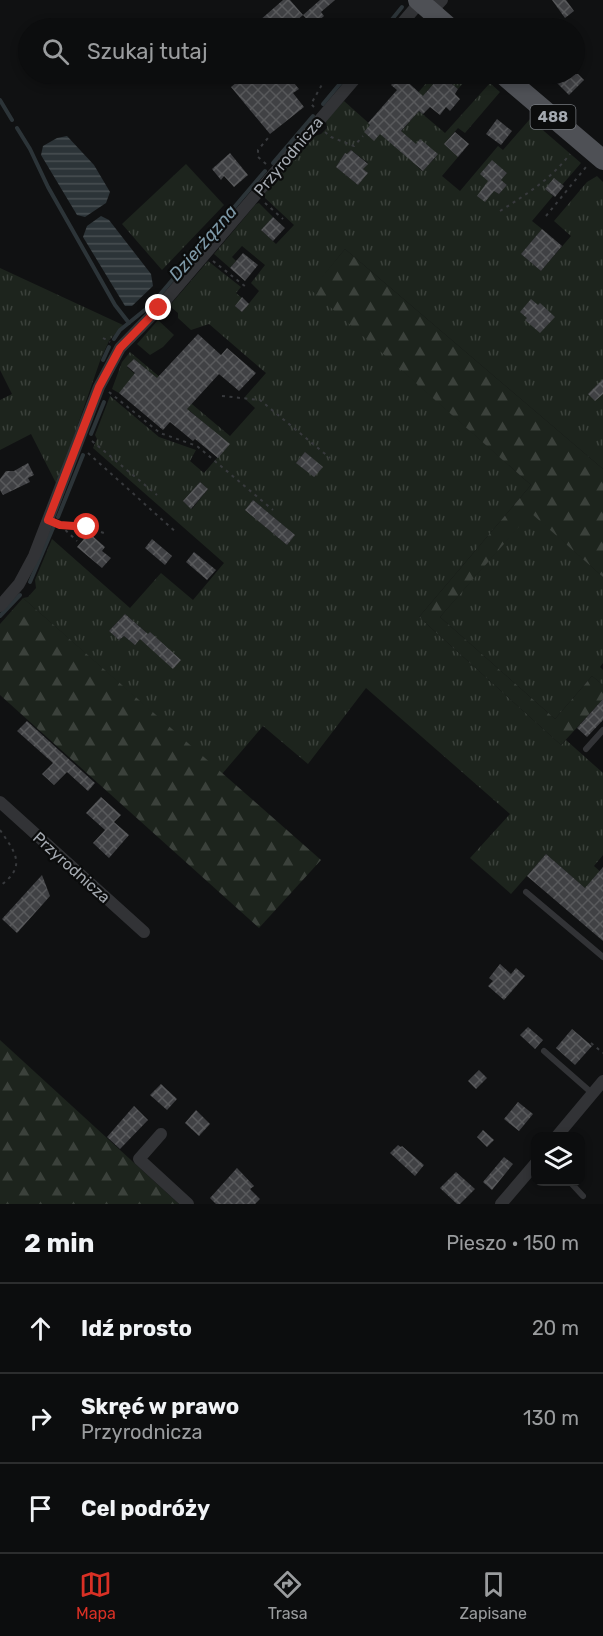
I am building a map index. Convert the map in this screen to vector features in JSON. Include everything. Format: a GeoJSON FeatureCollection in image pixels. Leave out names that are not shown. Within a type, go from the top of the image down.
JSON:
{"type":"FeatureCollection","features":[{"type":"Feature","properties":{"kind":"main road"},"geometry":{"type":"LineString","coordinates":[[428,4],[441,18]]}},
{"type":"Feature","properties":{"kind":"main road","name":"488"},"geometry":{"type":"LineString","coordinates":[[512,84],[595,164]]}},
{"type":"Feature","properties":{"kind":"street"},"geometry":{"type":"LineString","coordinates":[[410,18],[428,4]]}},
{"type":"Feature","properties":{"kind":"street","name":"Przyrodnicza"},"geometry":{"type":"LineString","coordinates":[[0,606],[19,584],[54,522],[79,441],[99,387],[120,348],[159,308],[351,84]]}},
{"type":"Feature","properties":{"kind":"street","name":"Przyrodnicza"},"geometry":{"type":"LineString","coordinates":[[0,802],[144,932]]}},
{"type":"Feature","properties":{"kind":"street"},"geometry":{"type":"LineString","coordinates":[[562,1132],[603,1081]]}},
{"type":"Feature","properties":{"kind":"street"},"geometry":{"type":"LineString","coordinates":[[161,1134],[139,1159],[188,1204]]}},
{"type":"Feature","properties":{"kind":"street"},"geometry":{"type":"LineString","coordinates":[[501,1204],[531,1169]]}},
{"type":"Feature","properties":{"kind":"lane"},"geometry":{"type":"LineString","coordinates":[[586,749],[603,730]]}},
{"type":"Feature","properties":{"kind":"lane"},"geometry":{"type":"LineString","coordinates":[[526,892],[603,957]]}},
{"type":"Feature","properties":{"kind":"lane"},"geometry":{"type":"LineString","coordinates":[[544,1051],[593,1094]]}},
{"type":"Feature","properties":{"kind":"lane"},"geometry":{"type":"LineString","coordinates":[[574,1186],[583,1196]]}},
{"type":"Feature","properties":{"kind":"path"},"geometry":{"type":"LineString","coordinates":[[322,84],[311,104],[331,137],[354,146],[363,136]]}},
{"type":"Feature","properties":{"kind":"path"},"geometry":{"type":"LineString","coordinates":[[268,138],[258,150],[258,157],[275,172]]}},
{"type":"Feature","properties":{"kind":"path"},"geometry":{"type":"LineString","coordinates":[[500,212],[540,186],[570,154]]}},
{"type":"Feature","properties":{"kind":"path"},"geometry":{"type":"LineString","coordinates":[[546,216],[595,164]]}},
{"type":"Feature","properties":{"kind":"path"},"geometry":{"type":"LineString","coordinates":[[256,195],[284,219]]}},
{"type":"Feature","properties":{"kind":"path"},"geometry":{"type":"LineString","coordinates":[[205,254],[246,287]]}},
{"type":"Feature","properties":{"kind":"path"},"geometry":{"type":"LineString","coordinates":[[99,387],[111,393],[160,433],[196,446],[273,510]]}},
{"type":"Feature","properties":{"kind":"path"},"geometry":{"type":"LineString","coordinates":[[222,396],[261,400],[330,458]]}},
{"type":"Feature","properties":{"kind":"path"},"geometry":{"type":"LineString","coordinates":[[79,441],[95,443],[157,495]]}},
{"type":"Feature","properties":{"kind":"path"},"geometry":{"type":"LineString","coordinates":[[79,441],[88,453],[177,533]]}},
{"type":"Feature","properties":{"kind":"path"},"geometry":{"type":"LineString","coordinates":[[54,522],[87,527],[104,533]]}},
{"type":"Feature","properties":{"kind":"path"},"geometry":{"type":"LineString","coordinates":[[54,522],[77,541]]}},
{"type":"Feature","properties":{"kind":"path"},"geometry":{"type":"LineString","coordinates":[[0,830],[14,850],[17,865],[11,877],[1,885]]}},
{"type":"Feature","properties":{"kind":"path"},"geometry":{"type":"LineString","coordinates":[[591,1043],[603,1053]]}},
{"type":"Feature","properties":{"kind":"green space"},"geometry":{"type":"Polygon","coordinates":[[[425,84],[433,84],[426,92],[425,103],[416,95],[425,84]]]}},
{"type":"Feature","properties":{"kind":"green space"},"geometry":{"type":"Polygon","coordinates":[[[452,84],[462,84],[458,89],[452,84]]]}},
{"type":"Feature","properties":{"kind":"green space"},"geometry":{"type":"Polygon","coordinates":[[[489,84],[500,92],[465,133],[458,128],[444,144],[458,157],[442,176],[460,191],[498,146],[503,150],[530,119],[581,163],[562,185],[554,179],[545,189],[553,196],[532,221],[542,229],[521,254],[541,271],[571,236],[554,221],[587,182],[597,176],[603,182],[603,469],[345,249],[312,290],[531,485],[419,617],[561,745],[566,740],[603,773],[603,855],[594,866],[603,874],[585,888],[546,854],[511,894],[470,858],[510,814],[366,688],[308,764],[263,726],[222,774],[23,598],[28,597],[36,588],[35,580],[52,539],[130,608],[161,573],[193,600],[224,563],[93,448],[97,439],[95,435],[110,396],[159,437],[196,450],[190,461],[204,473],[229,444],[190,411],[185,416],[181,399],[134,359],[127,367],[169,403],[119,393],[112,389],[122,362],[130,352],[230,436],[255,408],[244,398],[266,373],[209,324],[191,330],[178,318],[178,313],[171,304],[208,261],[241,287],[236,293],[242,298],[235,306],[242,312],[259,291],[251,283],[265,265],[242,246],[232,257],[236,261],[230,268],[214,254],[256,204],[259,203],[273,217],[261,230],[276,244],[294,225],[265,198],[265,193],[315,136],[327,128],[326,121],[344,101],[391,143],[419,111],[445,133],[489,84]],[[351,150],[345,153],[336,167],[358,185],[368,173],[363,169],[368,163],[351,150]],[[429,151],[416,165],[422,171],[436,157],[429,151]],[[492,161],[495,187],[493,190],[499,194],[507,185],[501,180],[507,173],[492,161]],[[305,452],[296,463],[314,476],[322,467],[305,452]],[[200,482],[183,501],[192,509],[208,489],[200,482]],[[253,500],[245,510],[287,545],[295,535],[253,500]],[[125,614],[109,631],[119,640],[124,636],[135,645],[146,632],[125,614]],[[151,633],[143,641],[173,668],[181,660],[151,633]]]}},
{"type":"Feature","properties":{"kind":"green space"},"geometry":{"type":"Polygon","coordinates":[[[186,164],[224,205],[162,270],[122,224],[186,164]]]}},
{"type":"Feature","properties":{"kind":"green space"},"geometry":{"type":"Polygon","coordinates":[[[345,249],[603,469],[603,577],[531,513],[440,617],[555,719],[592,676],[603,685],[603,699],[561,745],[419,617],[531,485],[311,290],[345,249]]]}},
{"type":"Feature","properties":{"kind":"green space"},"geometry":{"type":"Polygon","coordinates":[[[0,268],[123,325],[109,341],[100,361],[57,485],[31,434],[0,450],[0,400],[12,394],[0,370],[0,268]]]}},
{"type":"Feature","properties":{"kind":"green space"},"geometry":{"type":"Polygon","coordinates":[[[158,320],[174,335],[163,347],[150,355],[137,344],[158,320]]]}},
{"type":"Feature","properties":{"kind":"green space"},"geometry":{"type":"Polygon","coordinates":[[[531,512],[603,577],[603,663],[600,667],[603,670],[603,685],[592,676],[555,719],[440,617],[531,512]]]}},
{"type":"Feature","properties":{"kind":"green space"},"geometry":{"type":"Polygon","coordinates":[[[23,598],[321,860],[259,928],[0,695],[0,624],[23,598]]]}},
{"type":"Feature","properties":{"kind":"green space"},"geometry":{"type":"Polygon","coordinates":[[[0,1040],[179,1204],[0,1204],[0,1040]]]}},
{"type":"Feature","properties":{"kind":"shaded area"},"geometry":{"type":"Polygon","coordinates":[[[67,136],[94,165],[110,192],[106,203],[85,217],[77,215],[41,155],[43,146],[57,138],[67,136]]]}},
{"type":"Feature","properties":{"kind":"shaded area"},"geometry":{"type":"Polygon","coordinates":[[[101,216],[109,220],[151,274],[153,286],[132,306],[125,306],[83,237],[87,226],[101,216]]]}},
{"type":"Feature","properties":{"kind":"building"},"geometry":{"type":"Polygon","coordinates":[[[283,0],[290,0],[303,15],[300,18],[262,18],[283,0]]]}},
{"type":"Feature","properties":{"kind":"building"},"geometry":{"type":"Polygon","coordinates":[[[320,0],[335,0],[321,12],[324,16],[322,18],[306,18],[303,15],[320,0]]]}},
{"type":"Feature","properties":{"kind":"building"},"geometry":{"type":"Polygon","coordinates":[[[552,0],[566,0],[574,11],[565,18],[552,0]]]}},
{"type":"Feature","properties":{"kind":"building"},"geometry":{"type":"Polygon","coordinates":[[[235,84],[295,84],[299,89],[293,93],[304,107],[270,134],[231,87],[235,84]]]}},
{"type":"Feature","properties":{"kind":"building"},"geometry":{"type":"Polygon","coordinates":[[[410,84],[423,96],[433,84],[452,84],[458,89],[455,94],[460,99],[450,111],[446,107],[440,115],[430,107],[423,114],[419,111],[401,131],[416,144],[420,139],[438,154],[423,171],[380,134],[374,141],[364,132],[370,125],[368,123],[397,90],[391,85],[410,84]]]}},
{"type":"Feature","properties":{"kind":"building"},"geometry":{"type":"Polygon","coordinates":[[[558,84],[580,84],[569,95],[558,84]]]}},
{"type":"Feature","properties":{"kind":"building"},"geometry":{"type":"Polygon","coordinates":[[[497,119],[512,131],[501,145],[486,134],[497,119]]]}},
{"type":"Feature","properties":{"kind":"building"},"geometry":{"type":"Polygon","coordinates":[[[455,132],[469,144],[458,157],[444,144],[455,132]]]}},
{"type":"Feature","properties":{"kind":"building"},"geometry":{"type":"Polygon","coordinates":[[[351,150],[368,164],[363,169],[368,173],[358,185],[336,167],[345,153],[351,150]]]}},
{"type":"Feature","properties":{"kind":"building"},"geometry":{"type":"Polygon","coordinates":[[[230,153],[248,175],[234,187],[224,176],[221,180],[212,169],[230,153]]]}},
{"type":"Feature","properties":{"kind":"building"},"geometry":{"type":"Polygon","coordinates":[[[492,160],[507,173],[501,180],[507,185],[499,194],[494,191],[485,202],[477,196],[488,181],[480,174],[492,160]]]}},
{"type":"Feature","properties":{"kind":"building"},"geometry":{"type":"Polygon","coordinates":[[[554,178],[564,186],[555,197],[545,189],[554,178]]]}},
{"type":"Feature","properties":{"kind":"building"},"geometry":{"type":"Polygon","coordinates":[[[273,217],[285,228],[273,241],[261,230],[273,217]]]}},
{"type":"Feature","properties":{"kind":"building"},"geometry":{"type":"Polygon","coordinates":[[[542,229],[562,246],[541,271],[521,254],[542,229]]]}},
{"type":"Feature","properties":{"kind":"building"},"geometry":{"type":"Polygon","coordinates":[[[243,253],[258,265],[245,281],[230,268],[243,253]]]}},
{"type":"Feature","properties":{"kind":"building"},"geometry":{"type":"Polygon","coordinates":[[[242,297],[249,304],[242,312],[235,306],[242,297]]]}},
{"type":"Feature","properties":{"kind":"building"},"geometry":{"type":"Polygon","coordinates":[[[531,299],[538,305],[540,303],[555,317],[540,333],[525,320],[527,318],[520,312],[531,299]]]}},
{"type":"Feature","properties":{"kind":"building"},"geometry":{"type":"Polygon","coordinates":[[[198,334],[221,355],[227,348],[256,373],[239,391],[219,374],[187,409],[230,444],[218,458],[170,422],[163,430],[119,393],[135,373],[127,366],[134,359],[157,378],[198,334]]]}},
{"type":"Feature","properties":{"kind":"building"},"geometry":{"type":"Polygon","coordinates":[[[603,379],[603,394],[595,401],[588,394],[603,379]]]}},
{"type":"Feature","properties":{"kind":"building"},"geometry":{"type":"Polygon","coordinates":[[[305,452],[323,467],[314,477],[296,463],[305,452]]]}},
{"type":"Feature","properties":{"kind":"building"},"geometry":{"type":"Polygon","coordinates":[[[28,463],[34,475],[28,478],[30,482],[3,495],[0,490],[0,479],[6,471],[14,471],[28,463]]]}},
{"type":"Feature","properties":{"kind":"building"},"geometry":{"type":"Polygon","coordinates":[[[200,482],[208,489],[191,509],[183,501],[200,482]]]}},
{"type":"Feature","properties":{"kind":"building"},"geometry":{"type":"Polygon","coordinates":[[[253,500],[295,535],[287,545],[245,510],[253,500]]]}},
{"type":"Feature","properties":{"kind":"building"},"geometry":{"type":"Polygon","coordinates":[[[89,533],[105,547],[102,551],[111,558],[102,568],[77,547],[89,533]]]}},
{"type":"Feature","properties":{"kind":"building"},"geometry":{"type":"Polygon","coordinates":[[[152,539],[172,556],[165,565],[145,548],[152,539]]]}},
{"type":"Feature","properties":{"kind":"building"},"geometry":{"type":"Polygon","coordinates":[[[194,552],[216,570],[207,580],[186,562],[194,552]]]}},
{"type":"Feature","properties":{"kind":"building"},"geometry":{"type":"Polygon","coordinates":[[[125,614],[148,634],[150,632],[181,660],[173,669],[140,639],[135,645],[124,636],[119,640],[109,631],[125,614]]]}},
{"type":"Feature","properties":{"kind":"building"},"geometry":{"type":"Polygon","coordinates":[[[603,699],[603,720],[587,737],[577,728],[603,699]]]}},
{"type":"Feature","properties":{"kind":"building"},"geometry":{"type":"Polygon","coordinates":[[[27,721],[95,783],[88,791],[67,772],[54,785],[42,774],[53,763],[17,731],[27,721]]]}},
{"type":"Feature","properties":{"kind":"building"},"geometry":{"type":"Polygon","coordinates":[[[101,797],[121,815],[114,822],[129,835],[109,858],[93,843],[105,830],[86,813],[101,797]]]}},
{"type":"Feature","properties":{"kind":"building"},"geometry":{"type":"Polygon","coordinates":[[[546,854],[585,888],[603,867],[603,941],[527,876],[546,854]]]}},
{"type":"Feature","properties":{"kind":"building"},"geometry":{"type":"Polygon","coordinates":[[[42,875],[50,896],[17,933],[2,919],[42,875]]]}},
{"type":"Feature","properties":{"kind":"building"},"geometry":{"type":"Polygon","coordinates":[[[500,964],[511,974],[516,968],[525,976],[504,1000],[488,986],[493,981],[489,978],[500,964]]]}},
{"type":"Feature","properties":{"kind":"building"},"geometry":{"type":"Polygon","coordinates":[[[528,1027],[543,1040],[535,1049],[520,1035],[528,1027]]]}},
{"type":"Feature","properties":{"kind":"building"},"geometry":{"type":"Polygon","coordinates":[[[572,1029],[592,1046],[575,1065],[556,1048],[572,1029]]]}},
{"type":"Feature","properties":{"kind":"building"},"geometry":{"type":"Polygon","coordinates":[[[479,1070],[487,1078],[476,1089],[468,1081],[479,1070]]]}},
{"type":"Feature","properties":{"kind":"building"},"geometry":{"type":"Polygon","coordinates":[[[161,1084],[177,1099],[167,1110],[150,1095],[161,1084]]]}},
{"type":"Feature","properties":{"kind":"building"},"geometry":{"type":"Polygon","coordinates":[[[518,1102],[533,1114],[519,1131],[504,1119],[518,1102]]]}},
{"type":"Feature","properties":{"kind":"building"},"geometry":{"type":"Polygon","coordinates":[[[134,1106],[148,1120],[120,1149],[107,1137],[134,1106]]]}},
{"type":"Feature","properties":{"kind":"building"},"geometry":{"type":"Polygon","coordinates":[[[196,1110],[210,1124],[199,1136],[185,1123],[196,1110]]]}},
{"type":"Feature","properties":{"kind":"building"},"geometry":{"type":"Polygon","coordinates":[[[483,1130],[494,1140],[487,1147],[477,1137],[483,1130]]]}},
{"type":"Feature","properties":{"kind":"building"},"geometry":{"type":"Polygon","coordinates":[[[398,1145],[424,1165],[415,1176],[390,1153],[398,1145]]]}},
{"type":"Feature","properties":{"kind":"building"},"geometry":{"type":"Polygon","coordinates":[[[504,1157],[513,1164],[492,1190],[483,1182],[504,1157]]]}},
{"type":"Feature","properties":{"kind":"building"},"geometry":{"type":"Polygon","coordinates":[[[237,1168],[254,1186],[250,1189],[260,1199],[255,1204],[216,1204],[210,1198],[237,1168]]]}},
{"type":"Feature","properties":{"kind":"building"},"geometry":{"type":"Polygon","coordinates":[[[456,1172],[475,1189],[460,1204],[457,1204],[440,1188],[456,1172]]]}},
{"type":"Feature","properties":{"kind":"waterway","name":"Dzierżązna"},"geometry":{"type":"LineString","coordinates":[[393,18],[402,7]]}},
{"type":"Feature","properties":{"kind":"waterway","name":"Dzierżązna"},"geometry":{"type":"LineString","coordinates":[[323,104],[340,84]]}},
{"type":"Feature","properties":{"kind":"waterway"},"geometry":{"type":"LineString","coordinates":[[0,100],[12,120]]}},
{"type":"Feature","properties":{"kind":"waterway","name":"Dzierżązna"},"geometry":{"type":"LineString","coordinates":[[273,163],[313,116]]}},
{"type":"Feature","properties":{"kind":"waterway"},"geometry":{"type":"LineString","coordinates":[[17,128],[115,305],[129,323]]}},
{"type":"Feature","properties":{"kind":"waterway","name":"Dzierżązna"},"geometry":{"type":"LineString","coordinates":[[114,339],[120,330],[151,305],[265,171]]}},
{"type":"Feature","properties":{"kind":"waterway","name":"Dzierżązna"},"geometry":{"type":"LineString","coordinates":[[103,360],[109,347]]}},
{"type":"Feature","properties":{"kind":"waterway","name":"Dzierżązna"},"geometry":{"type":"LineString","coordinates":[[91,434],[104,402]]}},
{"type":"Feature","properties":{"kind":"waterway","name":"Dzierżązna"},"geometry":{"type":"LineString","coordinates":[[58,517],[83,455]]}},
{"type":"Feature","properties":{"kind":"waterway","name":"Dzierżązna"},"geometry":{"type":"LineString","coordinates":[[30,582],[53,528]]}},
{"type":"Feature","properties":{"kind":"waterway","name":"Dzierżązna"},"geometry":{"type":"LineString","coordinates":[[0,616],[20,595]]}},
{"type":"Feature","properties":{"kind":"route"},"geometry":{"type":"LineString","coordinates":[[87,527],[60,525],[48,520],[99,387],[120,348],[159,308]]}}]}
